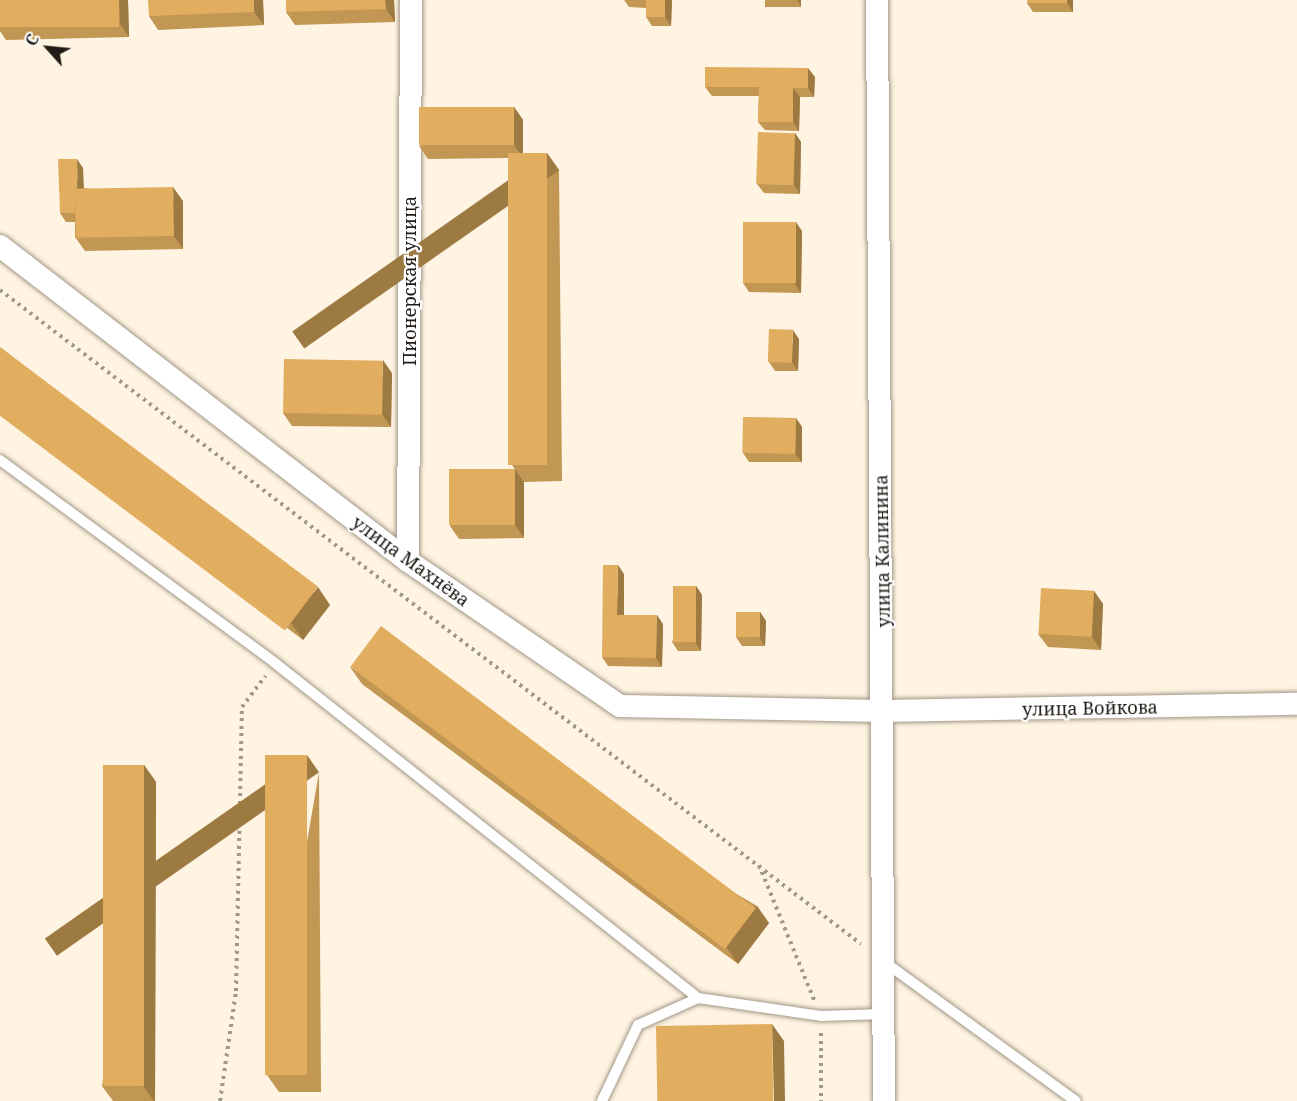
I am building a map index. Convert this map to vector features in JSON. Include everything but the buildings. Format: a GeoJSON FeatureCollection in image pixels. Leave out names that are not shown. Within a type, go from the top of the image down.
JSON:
{"type":"FeatureCollection","features":[{"type":"Feature","properties":{"kind":"street","name":"Пионерская улица"},"geometry":{"type":"LineString","coordinates":[[408,561],[411,0]]}},
{"type":"Feature","properties":{"kind":"street","name":"улица Калинина"},"geometry":{"type":"LineString","coordinates":[[877,0],[884,1101]]}},
{"type":"Feature","properties":{"kind":"street","name":"улица Махнёва"},"geometry":{"type":"LineString","coordinates":[[0,246],[408,561],[620,706],[883,711]]}},
{"type":"Feature","properties":{"kind":"street","name":"улица Войкова"},"geometry":{"type":"LineString","coordinates":[[883,711],[1297,704]]}},
{"type":"Feature","properties":{"kind":"lane"},"geometry":{"type":"LineString","coordinates":[[0,460],[274,663],[698,998],[821,1016],[882,1014]]}},
{"type":"Feature","properties":{"kind":"lane"},"geometry":{"type":"LineString","coordinates":[[883,961],[1076,1101]]}},
{"type":"Feature","properties":{"kind":"lane"},"geometry":{"type":"LineString","coordinates":[[602,1101],[638,1025],[698,998]]}},
{"type":"Feature","properties":{"kind":"path"},"geometry":{"type":"LineString","coordinates":[[0,290],[759,864],[883,961]]}},
{"type":"Feature","properties":{"kind":"path"},"geometry":{"type":"LineString","coordinates":[[220,1101],[236,991],[242,707],[274,663]]}},
{"type":"Feature","properties":{"kind":"path"},"geometry":{"type":"LineString","coordinates":[[759,864],[821,1016],[821,1101]]}}]}
